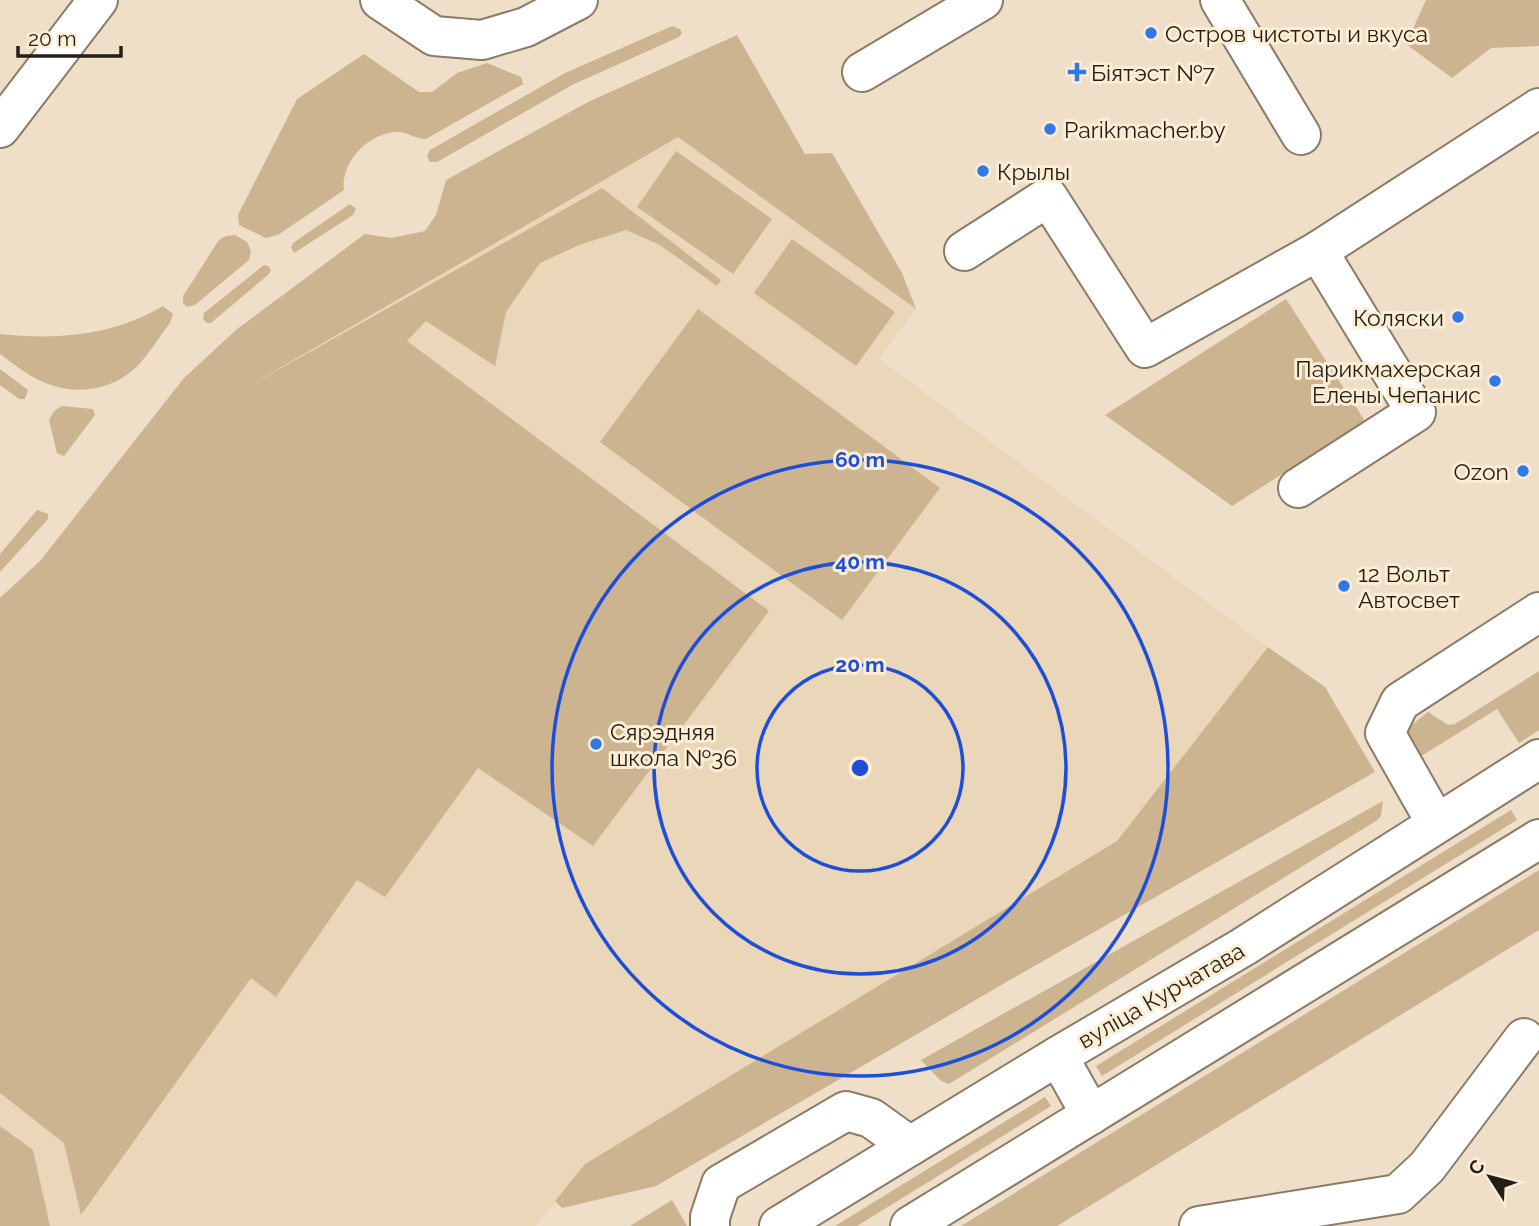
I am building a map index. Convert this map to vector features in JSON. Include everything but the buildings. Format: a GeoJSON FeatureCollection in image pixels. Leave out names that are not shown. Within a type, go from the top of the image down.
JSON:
{"type":"FeatureCollection","features":[{"type":"Feature","properties":{"kind":"main road"},"geometry":{"type":"LineString","coordinates":[[0,128],[97,0]]}},
{"type":"Feature","properties":{"kind":"main road"},"geometry":{"type":"LineString","coordinates":[[380,0],[434,36],[482,40],[526,27],[578,0]]}},
{"type":"Feature","properties":{"kind":"main road"},"geometry":{"type":"LineString","coordinates":[[862,72],[983,0]]}},
{"type":"Feature","properties":{"kind":"main road"},"geometry":{"type":"LineString","coordinates":[[1220,0],[1301,135]]}},
{"type":"Feature","properties":{"kind":"main road"},"geometry":{"type":"LineString","coordinates":[[964,251],[1048,197],[1144,348],[1318,251],[1539,108]]}},
{"type":"Feature","properties":{"kind":"main road"},"geometry":{"type":"LineString","coordinates":[[1298,488],[1416,412],[1318,251]]}},
{"type":"Feature","properties":{"kind":"main road"},"geometry":{"type":"LineString","coordinates":[[1436,823],[1385,733],[1400,702],[1539,612]]}},
{"type":"Feature","properties":{"kind":"main road","name":"вуліца Курчатава"},"geometry":{"type":"LineString","coordinates":[[779,1226],[1243,947],[1539,759]]}},
{"type":"Feature","properties":{"kind":"main road"},"geometry":{"type":"LineString","coordinates":[[910,1226],[1539,839]]}},
{"type":"Feature","properties":{"kind":"main road"},"geometry":{"type":"LineString","coordinates":[[1199,1226],[1398,1194],[1427,1167],[1524,1038]]}},
{"type":"Feature","properties":{"kind":"main road"},"geometry":{"type":"LineString","coordinates":[[1058,1056],[1091,1115]]}},
{"type":"Feature","properties":{"kind":"main road"},"geometry":{"type":"LineString","coordinates":[[710,1226],[710,1217],[721,1184],[846,1111],[871,1118],[910,1146]]}},
{"type":"Feature","properties":{"kind":"shaded area"},"geometry":{"type":"Polygon","coordinates":[[[1426,0],[1539,0],[1539,46],[1491,48],[1452,78],[1406,44],[1426,0]]]}},
{"type":"Feature","properties":{"kind":"shaded area"},"geometry":{"type":"Polygon","coordinates":[[[672,26],[680,29],[682,33],[679,37],[572,85],[437,162],[430,162],[427,156],[430,150],[565,73],[672,26]]]}},
{"type":"Feature","properties":{"kind":"shaded area"},"geometry":{"type":"Polygon","coordinates":[[[737,35],[805,154],[832,153],[902,273],[916,309],[678,137],[249,386],[602,188],[721,280],[717,286],[660,245],[626,230],[579,245],[540,263],[506,312],[495,366],[426,321],[407,341],[769,611],[593,846],[478,768],[385,897],[357,880],[276,997],[251,978],[81,1215],[64,1143],[0,1093],[0,598],[40,561],[184,378],[237,329],[365,234],[391,238],[425,231],[436,215],[446,180],[588,102],[737,35]]]}},
{"type":"Feature","properties":{"kind":"shaded area"},"geometry":{"type":"Polygon","coordinates":[[[364,54],[419,92],[432,92],[457,73],[487,63],[521,77],[523,84],[426,139],[399,132],[388,133],[368,143],[352,159],[344,179],[344,190],[278,235],[266,238],[239,225],[238,215],[297,99],[364,54]]]}},
{"type":"Feature","properties":{"kind":"shaded area","name":"Сярэдняя школа №36"},"geometry":{"type":"Polygon","coordinates":[[[678,137],[916,309],[879,359],[1268,647],[1117,841],[585,1164],[536,1226],[0,1226],[0,626],[170,431],[678,137]]]}},
{"type":"Feature","properties":{"kind":"shaded area"},"geometry":{"type":"Polygon","coordinates":[[[676,151],[772,219],[733,274],[637,207],[676,151]]]}},
{"type":"Feature","properties":{"kind":"shaded area"},"geometry":{"type":"Polygon","coordinates":[[[350,204],[356,209],[353,215],[294,253],[291,248],[293,243],[350,204]]]}},
{"type":"Feature","properties":{"kind":"shaded area"},"geometry":{"type":"Polygon","coordinates":[[[235,235],[247,242],[251,251],[249,260],[195,305],[187,307],[183,303],[183,296],[219,240],[235,235]]]}},
{"type":"Feature","properties":{"kind":"shaded area"},"geometry":{"type":"Polygon","coordinates":[[[792,239],[895,312],[856,366],[754,293],[792,239]]]}},
{"type":"Feature","properties":{"kind":"shaded area"},"geometry":{"type":"Polygon","coordinates":[[[264,265],[271,270],[269,274],[211,323],[203,319],[204,313],[264,265]]]}},
{"type":"Feature","properties":{"kind":"shaded area"},"geometry":{"type":"Polygon","coordinates":[[[1286,299],[1365,421],[1232,506],[1105,415],[1286,299]]]}},
{"type":"Feature","properties":{"kind":"shaded area"},"geometry":{"type":"Polygon","coordinates":[[[163,306],[173,314],[170,323],[152,348],[125,377],[105,386],[72,390],[51,385],[31,376],[0,354],[0,334],[84,334],[124,324],[163,306]]]}},
{"type":"Feature","properties":{"kind":"shaded area"},"geometry":{"type":"Polygon","coordinates":[[[698,309],[940,488],[842,620],[600,442],[698,309]]]}},
{"type":"Feature","properties":{"kind":"shaded area"},"geometry":{"type":"Polygon","coordinates":[[[0,369],[28,390],[25,399],[19,399],[0,385],[0,369]]]}},
{"type":"Feature","properties":{"kind":"shaded area"},"geometry":{"type":"Polygon","coordinates":[[[62,406],[93,409],[95,415],[64,456],[57,453],[49,420],[54,411],[62,406]]]}},
{"type":"Feature","properties":{"kind":"shaded area"},"geometry":{"type":"Polygon","coordinates":[[[37,510],[48,514],[48,519],[0,572],[0,554],[37,510]]]}},
{"type":"Feature","properties":{"kind":"shaded area"},"geometry":{"type":"Polygon","coordinates":[[[1268,647],[1325,687],[1375,772],[656,1186],[562,1208],[555,1201],[585,1164],[1117,841],[1268,647]]]}},
{"type":"Feature","properties":{"kind":"shaded area"},"geometry":{"type":"Polygon","coordinates":[[[1539,671],[1539,730],[1519,743],[1497,709],[1415,760],[1404,731],[1428,712],[1448,725],[1455,724],[1539,671]]]}},
{"type":"Feature","properties":{"kind":"shaded area"},"geometry":{"type":"Polygon","coordinates":[[[1383,801],[1381,816],[1376,821],[949,1084],[941,1081],[921,1060],[1383,801]]]}},
{"type":"Feature","properties":{"kind":"shaded area"},"geometry":{"type":"Polygon","coordinates":[[[1511,810],[1517,820],[1102,1076],[1096,1066],[1511,810]]]}},
{"type":"Feature","properties":{"kind":"shaded area"},"geometry":{"type":"Polygon","coordinates":[[[1539,870],[1539,930],[1057,1226],[961,1226],[1539,870]]]}},
{"type":"Feature","properties":{"kind":"shaded area"},"geometry":{"type":"Polygon","coordinates":[[[1045,1097],[1051,1106],[857,1226],[835,1226],[1045,1097]]]}},
{"type":"Feature","properties":{"kind":"shaded area"},"geometry":{"type":"Polygon","coordinates":[[[0,1126],[33,1150],[50,1226],[0,1226],[0,1126]]]}},
{"type":"Feature","properties":{"kind":"shaded area"},"geometry":{"type":"Polygon","coordinates":[[[672,1200],[687,1226],[630,1226],[672,1200]]]}},
{"type":"Feature","properties":{"kind":"place","name":"Остров чистоты и вкуса"},"geometry":{"type":"Point","coordinates":[1151,33]}},
{"type":"Feature","properties":{"kind":"place","name":"Біятэст №7"},"geometry":{"type":"Point","coordinates":[1077,72]}},
{"type":"Feature","properties":{"kind":"place","name":"Parikmacher.by"},"geometry":{"type":"Point","coordinates":[1050,129]}},
{"type":"Feature","properties":{"kind":"place","name":"Крылы"},"geometry":{"type":"Point","coordinates":[983,171]}},
{"type":"Feature","properties":{"kind":"place","name":"Коляски"},"geometry":{"type":"Point","coordinates":[1458,317]}},
{"type":"Feature","properties":{"kind":"place","name":"Парикмахерская Елены Чепанис"},"geometry":{"type":"Point","coordinates":[1495,381]}},
{"type":"Feature","properties":{"kind":"place","name":"Ozon"},"geometry":{"type":"Point","coordinates":[1523,471]}},
{"type":"Feature","properties":{"kind":"place","name":"12 Вольт Автосвет"},"geometry":{"type":"Point","coordinates":[1344,586]}},
{"type":"Feature","properties":{"kind":"place","name":"Сярэдняя школа №36"},"geometry":{"type":"Point","coordinates":[596,744]}}]}
